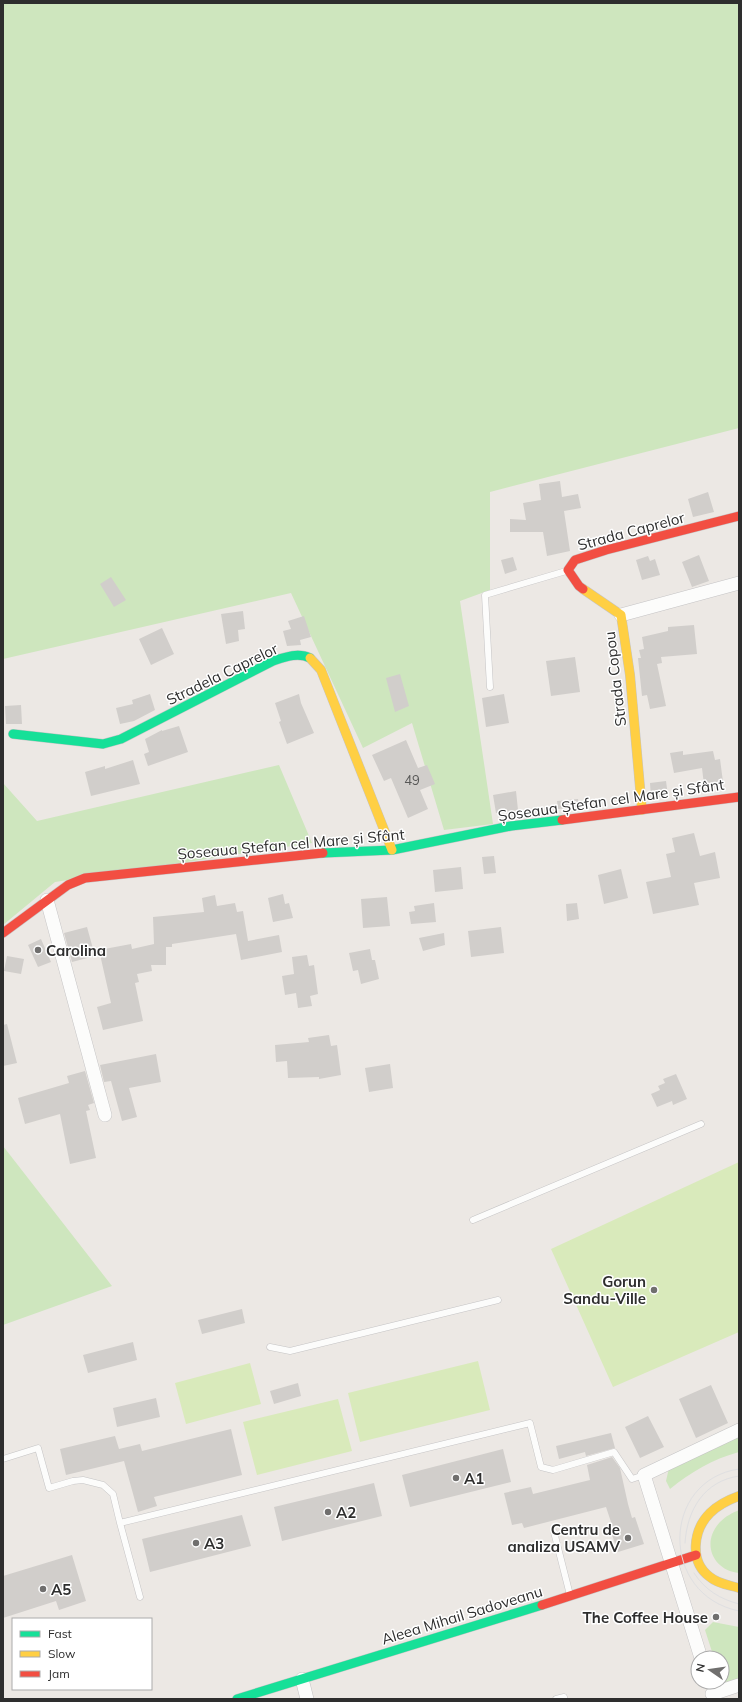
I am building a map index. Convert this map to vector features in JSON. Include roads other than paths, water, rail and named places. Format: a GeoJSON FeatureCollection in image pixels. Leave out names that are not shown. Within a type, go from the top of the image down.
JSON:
{"type":"FeatureCollection","features":[{"type":"Feature","properties":{"kind":"street","name":"Strada Caprelor"},"geometry":{"type":"LineString","coordinates":[[568,570],[575,560],[606,550],[739,516]]}},
{"type":"Feature","properties":{"kind":"street","name":"Strada Copou"},"geometry":{"type":"LineString","coordinates":[[568,570],[579,586],[621,615],[630,675],[642,810]]}},
{"type":"Feature","properties":{"kind":"street"},"geometry":{"type":"LineString","coordinates":[[621,615],[739,582]]}},
{"type":"Feature","properties":{"kind":"street","name":"Stradela Caprelor"},"geometry":{"type":"LineString","coordinates":[[13,734],[103,744],[113,742],[273,661],[298,655],[306,656],[317,664],[321,670],[392,850]]}},
{"type":"Feature","properties":{"kind":"street","name":"Șoseaua Ștefan cel Mare și Sfânt"},"geometry":{"type":"LineString","coordinates":[[3,933],[68,885],[85,878],[326,853],[392,850],[511,826],[739,797]]}},
{"type":"Feature","properties":{"kind":"street"},"geometry":{"type":"LineString","coordinates":[[47,900],[105,1116]]}},
{"type":"Feature","properties":{"kind":"street"},"geometry":{"type":"LineString","coordinates":[[699,1650],[644,1475],[738,1432]]}},
{"type":"Feature","properties":{"kind":"street"},"geometry":{"type":"LineString","coordinates":[[739,1496],[716,1508],[705,1519],[694,1546],[696,1555],[708,1576],[723,1584],[739,1588]]}},
{"type":"Feature","properties":{"kind":"street","name":"Aleea Mihail Sadoveanu"},"geometry":{"type":"LineString","coordinates":[[237,1699],[571,1596],[696,1555]]}},
{"type":"Feature","properties":{"kind":"street"},"geometry":{"type":"LineString","coordinates":[[302,1679],[307,1699]]}},
{"type":"Feature","properties":{"kind":"street"},"geometry":{"type":"LineString","coordinates":[[711,1692],[739,1686]]}},
{"type":"Feature","properties":{"kind":"lane","name":"Strada Caprelor"},"geometry":{"type":"LineString","coordinates":[[490,687],[485,595],[568,570]]}},
{"type":"Feature","properties":{"kind":"lane"},"geometry":{"type":"LineString","coordinates":[[473,1220],[701,1124]]}},
{"type":"Feature","properties":{"kind":"lane"},"geometry":{"type":"LineString","coordinates":[[270,1347],[290,1351],[498,1300]]}},
{"type":"Feature","properties":{"kind":"lane"},"geometry":{"type":"LineString","coordinates":[[120,1523],[530,1423],[541,1467],[553,1470],[614,1452],[632,1479],[644,1475]]}},
{"type":"Feature","properties":{"kind":"lane"},"geometry":{"type":"LineString","coordinates":[[3,1459],[38,1448],[50,1488],[73,1481],[83,1480],[103,1485],[113,1494],[140,1597]]}},
{"type":"Feature","properties":{"kind":"lane"},"geometry":{"type":"LineString","coordinates":[[554,1532],[571,1596]]}},
{"type":"Feature","properties":{"kind":"lane"},"geometry":{"type":"LineString","coordinates":[[556,1699],[564,1697],[564,1699]]}},
{"type":"Feature","properties":{"kind":"tram line"},"geometry":{"type":"LineString","coordinates":[[739,1469],[713,1478],[695,1494],[684,1515],[680,1538],[683,1562],[694,1584],[713,1601],[739,1611]]}},
{"type":"Feature","properties":{"kind":"tram line"},"geometry":{"type":"LineString","coordinates":[[685,1543],[689,1519],[700,1499],[716,1484],[739,1476]]}},
{"type":"Feature","properties":{"kind":"tram line"},"geometry":{"type":"LineString","coordinates":[[694,1573],[708,1589],[719,1596],[739,1604]]}},
{"type":"Feature","properties":{"kind":"place","name":"Carolina"},"geometry":{"type":"Point","coordinates":[38,950]}},
{"type":"Feature","properties":{"kind":"place","name":"Gorun Sandu-Ville"},"geometry":{"type":"Point","coordinates":[654,1290]}},
{"type":"Feature","properties":{"kind":"place","name":"A1"},"geometry":{"type":"Point","coordinates":[456,1478]}},
{"type":"Feature","properties":{"kind":"place","name":"A2"},"geometry":{"type":"Point","coordinates":[328,1512]}},
{"type":"Feature","properties":{"kind":"place","name":"Centru de analiza USAMV"},"geometry":{"type":"Point","coordinates":[628,1538]}},
{"type":"Feature","properties":{"kind":"place","name":"A3"},"geometry":{"type":"Point","coordinates":[196,1543]}},
{"type":"Feature","properties":{"kind":"place","name":"A5"},"geometry":{"type":"Point","coordinates":[43,1589]}},
{"type":"Feature","properties":{"kind":"place","name":"The Coffee House"},"geometry":{"type":"Point","coordinates":[716,1617]}}]}
